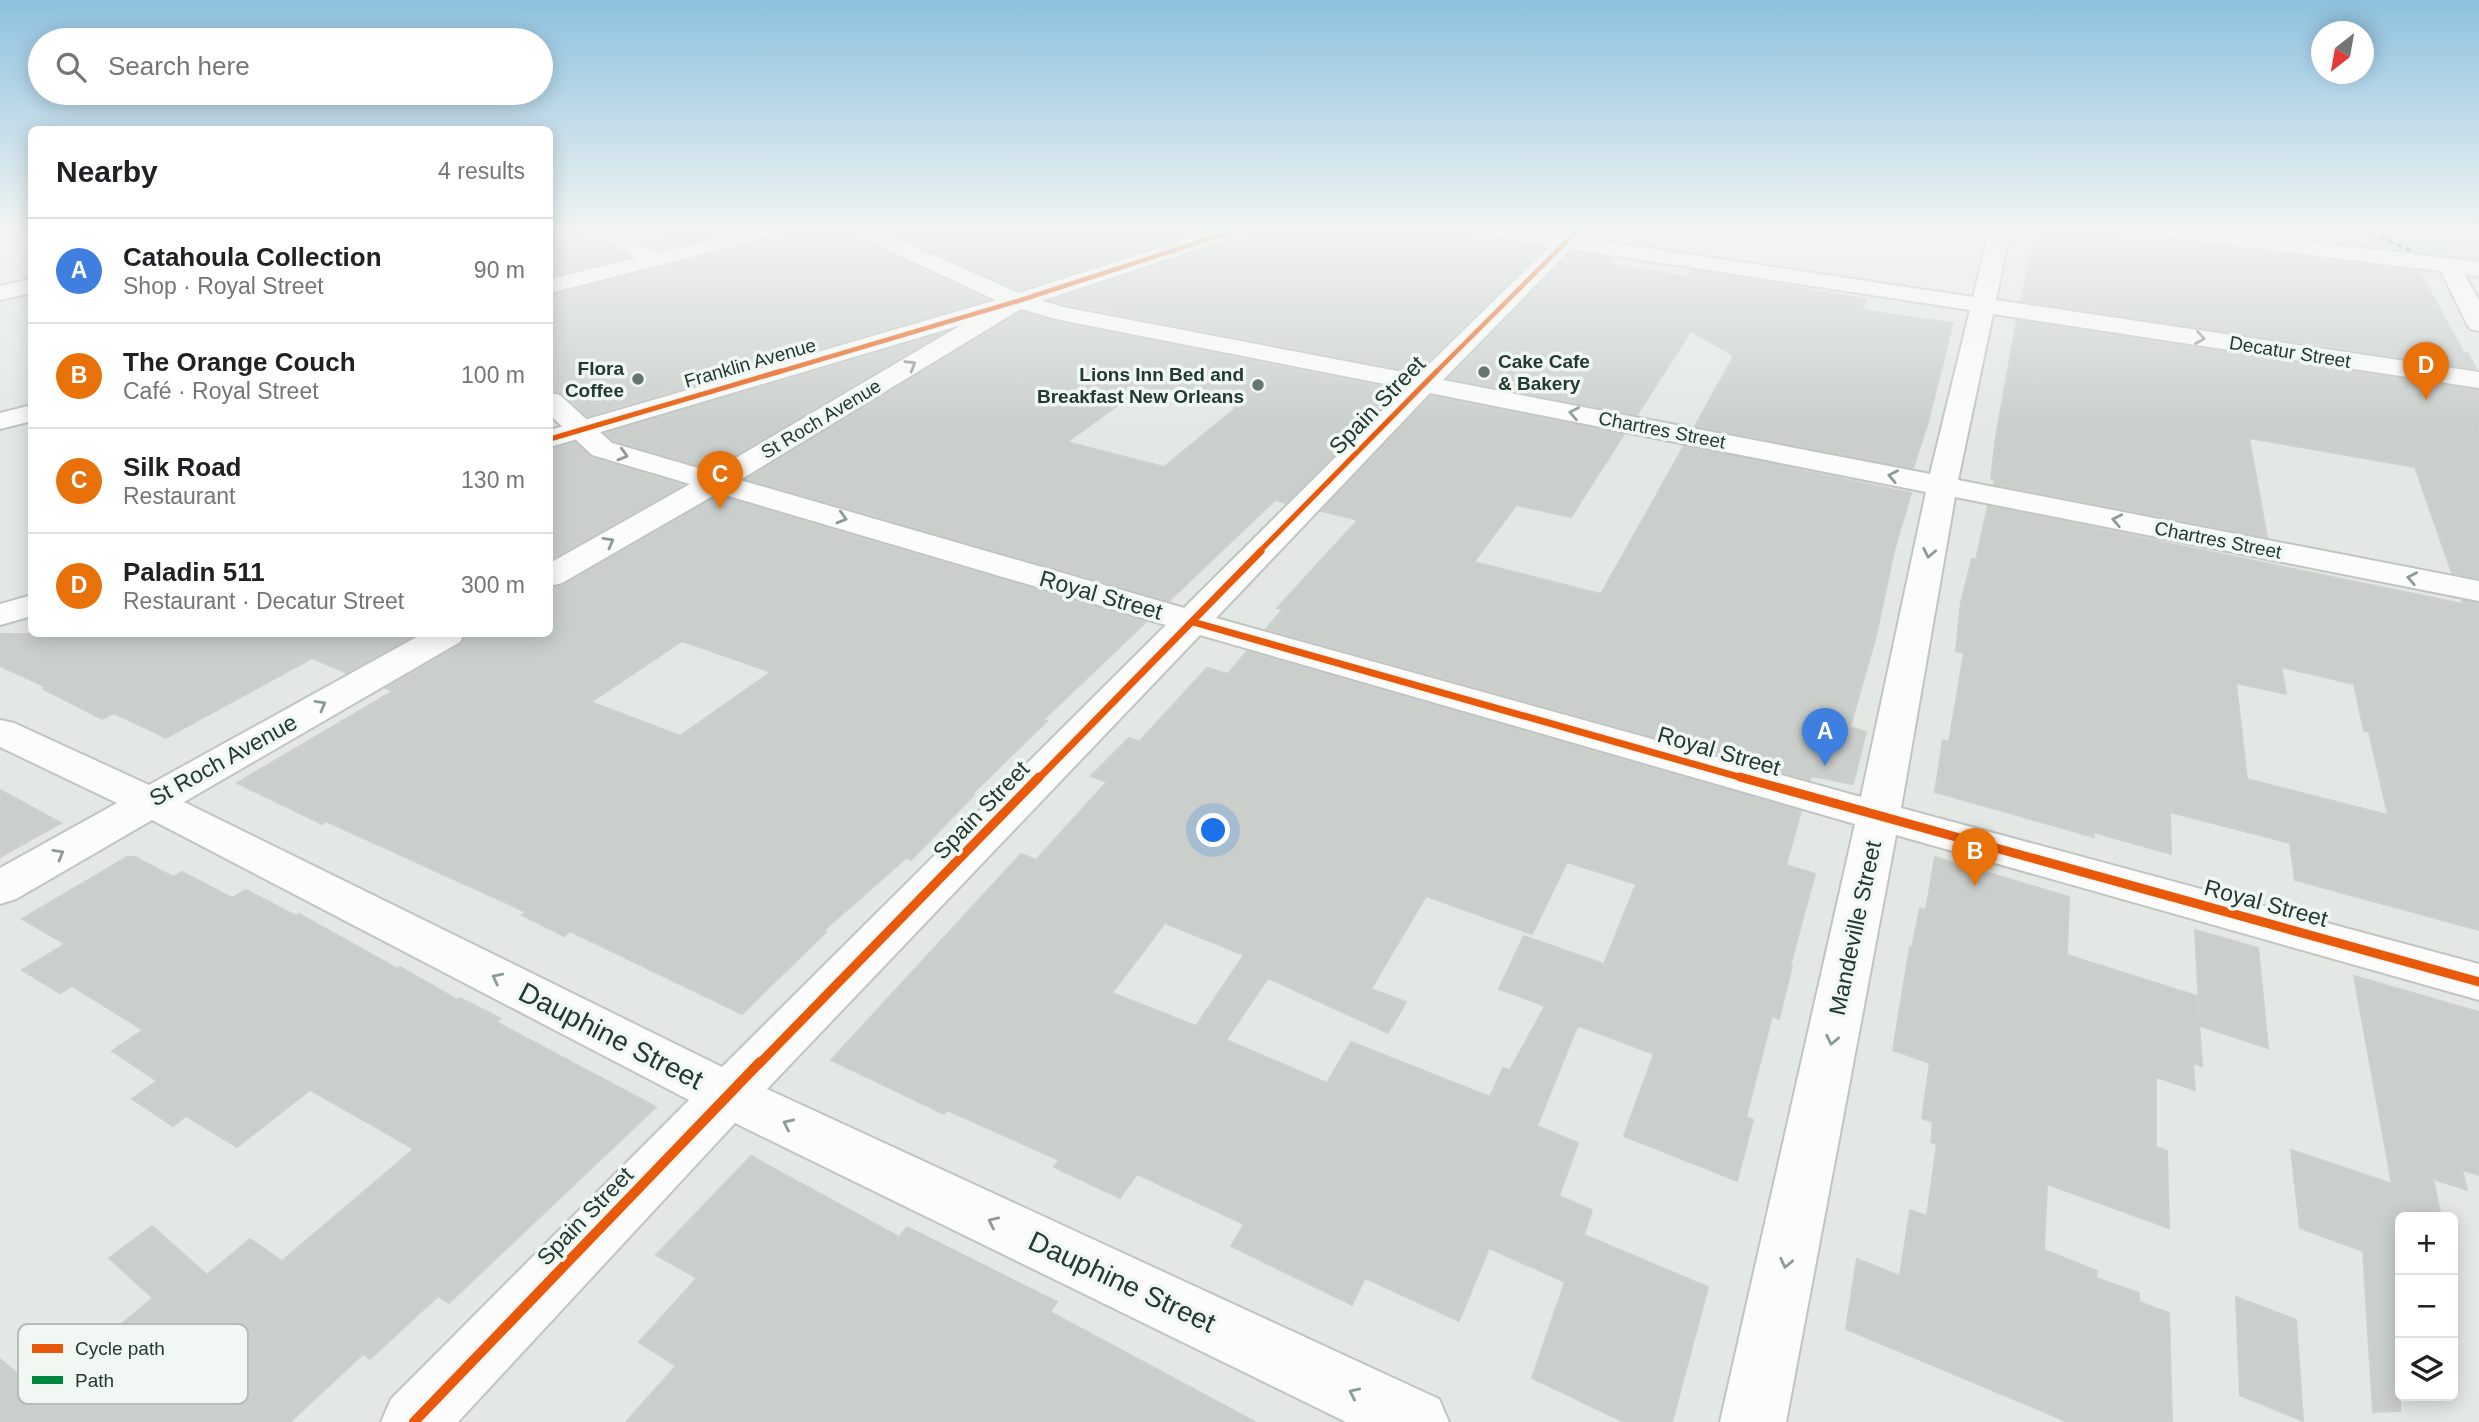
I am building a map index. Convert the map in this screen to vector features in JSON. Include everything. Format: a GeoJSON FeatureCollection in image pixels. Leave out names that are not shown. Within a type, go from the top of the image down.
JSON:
{"type":"FeatureCollection","features":[{"type":"Feature","properties":{"kind":"street","name":"Chartres Street"},"geometry":{"type":"LineString","coordinates":[[1005,295],[1060,313],[2479,591]]}},
{"type":"Feature","properties":{"kind":"street","name":"Franklin Avenue"},"geometry":{"type":"LineString","coordinates":[[553,438],[1035,295]]}},
{"type":"Feature","properties":{"kind":"street","name":"Spain Street"},"geometry":{"type":"LineString","coordinates":[[414,1422],[728,1095],[1513,295]]}},
{"type":"Feature","properties":{"kind":"street","name":"Decatur Street"},"geometry":{"type":"LineString","coordinates":[[1920,295],[2479,380]]}},
{"type":"Feature","properties":{"kind":"street","name":"Mandeville Street"},"geometry":{"type":"LineString","coordinates":[[1753,1422],[1878,816],[1941,486],[1984,295]]}},
{"type":"Feature","properties":{"kind":"street"},"geometry":{"type":"LineString","coordinates":[[2464,295],[2479,324]]}},
{"type":"Feature","properties":{"kind":"street","name":"St Roch Avenue"},"geometry":{"type":"LineString","coordinates":[[553,574],[718,481],[1018,301]]}},
{"type":"Feature","properties":{"kind":"street","name":"Royal Street"},"geometry":{"type":"LineString","coordinates":[[553,404],[602,449],[1193,622],[1878,816],[2479,982]]}},
{"type":"Feature","properties":{"kind":"street"},"geometry":{"type":"LineString","coordinates":[[0,421],[28,414]]}},
{"type":"Feature","properties":{"kind":"street"},"geometry":{"type":"LineString","coordinates":[[0,615],[28,606]]}},
{"type":"Feature","properties":{"kind":"street","name":"St Roch Avenue"},"geometry":{"type":"LineString","coordinates":[[0,888],[442,637]]}},
{"type":"Feature","properties":{"kind":"street","name":"Dauphine Street"},"geometry":{"type":"LineString","coordinates":[[0,733],[150,802],[728,1095],[1416,1422]]}},
{"type":"Feature","properties":{"kind":"building"},"geometry":{"type":"Polygon","coordinates":[[[553,295],[978,295],[988,300],[587,416],[562,393],[553,392],[553,295]]]}},
{"type":"Feature","properties":{"kind":"building"},"geometry":{"type":"Polygon","coordinates":[[[1068,295],[1495,295],[1417,372],[1051,301],[1068,295]]]}},
{"type":"Feature","properties":{"kind":"building"},"geometry":{"type":"Polygon","coordinates":[[[1529,295],[1844,295],[1866,299],[1862,310],[1953,323],[1928,422],[1913,468],[1695,426],[1734,356],[1691,331],[1637,415],[1448,378],[1529,295]]]}},
{"type":"Feature","properties":{"kind":"building"},"geometry":{"type":"Polygon","coordinates":[[[2022,295],[2433,295],[2463,352],[2468,353],[2476,369],[2021,301],[2022,295]]]}},
{"type":"Feature","properties":{"kind":"building"},"geometry":{"type":"Polygon","coordinates":[[[1021,312],[1059,323],[1400,390],[1286,503],[1275,500],[1169,601],[746,479],[1021,312]],[[1143,387],[1067,442],[1164,467],[1237,407],[1143,387]]]}},
{"type":"Feature","properties":{"kind":"building"},"geometry":{"type":"Polygon","coordinates":[[[2017,320],[2479,390],[2479,578],[2452,573],[2415,467],[2249,438],[2267,537],[1994,484],[1995,480],[1991,479],[1996,436],[2017,320]]]}},
{"type":"Feature","properties":{"kind":"building"},"geometry":{"type":"Polygon","coordinates":[[[941,334],[712,469],[613,441],[605,433],[941,334]]]}},
{"type":"Feature","properties":{"kind":"building"},"geometry":{"type":"Polygon","coordinates":[[[1431,396],[1624,434],[1571,517],[1516,505],[1474,562],[1601,594],[1684,446],[1911,493],[1894,551],[1876,636],[1850,727],[1866,732],[1853,784],[1811,776],[1810,780],[1266,629],[1283,609],[1277,608],[1358,520],[1321,511],[1431,396]]]}},
{"type":"Feature","properties":{"kind":"building"},"geometry":{"type":"Polygon","coordinates":[[[575,442],[591,458],[683,485],[553,558],[553,448],[575,442]]]}},
{"type":"Feature","properties":{"kind":"building"},"geometry":{"type":"Polygon","coordinates":[[[718,496],[1146,622],[1043,720],[1047,721],[972,794],[974,795],[911,860],[906,858],[823,931],[826,932],[742,1014],[570,931],[564,936],[522,915],[526,912],[326,821],[322,824],[237,783],[393,691],[386,688],[461,644],[465,637],[553,637],[553,587],[563,585],[718,496]],[[682,641],[591,702],[680,736],[771,672],[682,641]]]}},
{"type":"Feature","properties":{"kind":"building"},"geometry":{"type":"Polygon","coordinates":[[[1988,506],[2463,604],[2462,600],[2479,603],[2479,930],[2295,880],[2290,843],[2170,812],[2171,854],[2093,832],[2094,837],[1935,792],[1943,740],[1949,742],[1964,653],[1956,651],[1961,602],[1972,559],[1976,560],[1988,506]],[[2281,667],[2286,694],[2236,683],[2247,779],[2388,815],[2369,732],[2364,731],[2354,684],[2281,667]]]}},
{"type":"Feature","properties":{"kind":"building"},"geometry":{"type":"Polygon","coordinates":[[[0,634],[28,634],[28,637],[412,637],[347,673],[312,658],[166,738],[114,713],[102,719],[43,689],[46,687],[0,666],[0,634]]]}},
{"type":"Feature","properties":{"kind":"building"},"geometry":{"type":"Polygon","coordinates":[[[1247,651],[1801,811],[1786,865],[1815,874],[1779,1019],[1772,1016],[1746,1117],[1753,1120],[1737,1181],[1624,1136],[1654,1054],[1582,1027],[1577,1027],[1537,1126],[1578,1143],[1559,1196],[1592,1210],[1584,1235],[1708,1287],[1672,1422],[1624,1422],[1532,1378],[1565,1282],[1489,1248],[1459,1321],[1365,1278],[1352,1305],[1231,1246],[1244,1224],[1137,1174],[1120,1198],[1054,1167],[1059,1160],[947,1110],[944,1114],[831,1060],[1021,854],[1036,860],[1107,782],[1091,776],[1129,738],[1139,742],[1207,668],[1228,674],[1247,651]],[[1567,862],[1532,934],[1426,896],[1371,989],[1406,1002],[1388,1033],[1268,978],[1226,1040],[1327,1083],[1351,1042],[1490,1097],[1503,1068],[1510,1070],[1545,1006],[1499,989],[1524,936],[1604,964],[1636,884],[1567,862]],[[1165,923],[1112,993],[1196,1026],[1244,955],[1165,923]]]}},
{"type":"Feature","properties":{"kind":"building"},"geometry":{"type":"Polygon","coordinates":[[[0,790],[61,823],[0,857],[0,790]]]}},
{"type":"Feature","properties":{"kind":"building"},"geometry":{"type":"Polygon","coordinates":[[[127,857],[135,857],[173,877],[182,872],[232,898],[246,890],[296,916],[299,914],[398,969],[400,967],[458,1000],[460,998],[500,1018],[496,1022],[656,1107],[449,1303],[438,1296],[370,1359],[363,1354],[290,1422],[0,1422],[0,1359],[18,1374],[18,1404],[248,1404],[248,1324],[121,1324],[153,1298],[109,1258],[152,1226],[207,1275],[250,1239],[282,1261],[414,1149],[310,1090],[237,1147],[186,1116],[173,1126],[132,1099],[157,1081],[112,1051],[143,1030],[72,986],[60,993],[22,970],[65,944],[22,919],[127,857]]]}},
{"type":"Feature","properties":{"kind":"building"},"geometry":{"type":"Polygon","coordinates":[[[1935,857],[2069,897],[2067,955],[2197,996],[2202,1066],[2193,1063],[2195,1090],[2156,1077],[2156,1147],[2167,1151],[2169,1228],[2047,1184],[2044,1250],[2097,1271],[2096,1278],[2139,1293],[2139,1302],[2169,1313],[2172,1422],[2068,1422],[1846,1329],[1857,1259],[1900,1276],[1910,1210],[1927,1216],[1937,1144],[1931,1142],[1933,1122],[1922,1118],[1930,1063],[1893,1050],[1910,947],[1912,948],[1920,908],[1926,910],[1935,857]]]}},
{"type":"Feature","properties":{"kind":"building"},"geometry":{"type":"Polygon","coordinates":[[[2195,930],[2258,948],[2268,1048],[2200,1026],[2195,930]]]}},
{"type":"Feature","properties":{"kind":"building"},"geometry":{"type":"Polygon","coordinates":[[[2354,976],[2479,1012],[2479,1175],[2462,1170],[2467,1190],[2433,1179],[2440,1212],[2395,1212],[2395,1401],[2400,1401],[2400,1411],[2373,1412],[2363,1251],[2300,1228],[2291,1150],[2392,1184],[2354,976]]]}},
{"type":"Feature","properties":{"kind":"building"},"geometry":{"type":"Polygon","coordinates":[[[751,1156],[899,1237],[907,1227],[1057,1302],[1050,1312],[1255,1422],[626,1422],[676,1366],[639,1342],[697,1278],[656,1255],[751,1156]]]}},
{"type":"Feature","properties":{"kind":"building"},"geometry":{"type":"Polygon","coordinates":[[[2236,1297],[2296,1320],[2303,1421],[2240,1395],[2236,1297]]]}},
{"type":"Feature","properties":{"kind":"cycle path"},"geometry":{"type":"LineString","coordinates":[[553,438],[1035,295]]}},
{"type":"Feature","properties":{"kind":"cycle path"},"geometry":{"type":"LineString","coordinates":[[414,1422],[728,1095],[1513,295]]}},
{"type":"Feature","properties":{"kind":"cycle path"},"geometry":{"type":"LineString","coordinates":[[1193,622],[1878,816],[2479,982]]}},
{"type":"Feature","properties":{"kind":"place","name":"Cake Cafe & Bakery"},"geometry":{"type":"Point","coordinates":[1484,372]}},
{"type":"Feature","properties":{"kind":"place","name":"Flora Coffee"},"geometry":{"type":"Point","coordinates":[638,379]}},
{"type":"Feature","properties":{"kind":"place","name":"Lions Inn Bed and Breakfast New Orleans"},"geometry":{"type":"Point","coordinates":[1258,385]}},
{"type":"Feature","properties":{"kind":"place","name":"Paladin 511"},"geometry":{"type":"Point","coordinates":[2426,400]}},
{"type":"Feature","properties":{"kind":"place","name":"Silk Road"},"geometry":{"type":"Point","coordinates":[720,509]}},
{"type":"Feature","properties":{"kind":"place","name":"Catahoula Collection"},"geometry":{"type":"Point","coordinates":[1825,766]}},
{"type":"Feature","properties":{"kind":"place","name":"The Orange Couch"},"geometry":{"type":"Point","coordinates":[1975,886]}}]}
